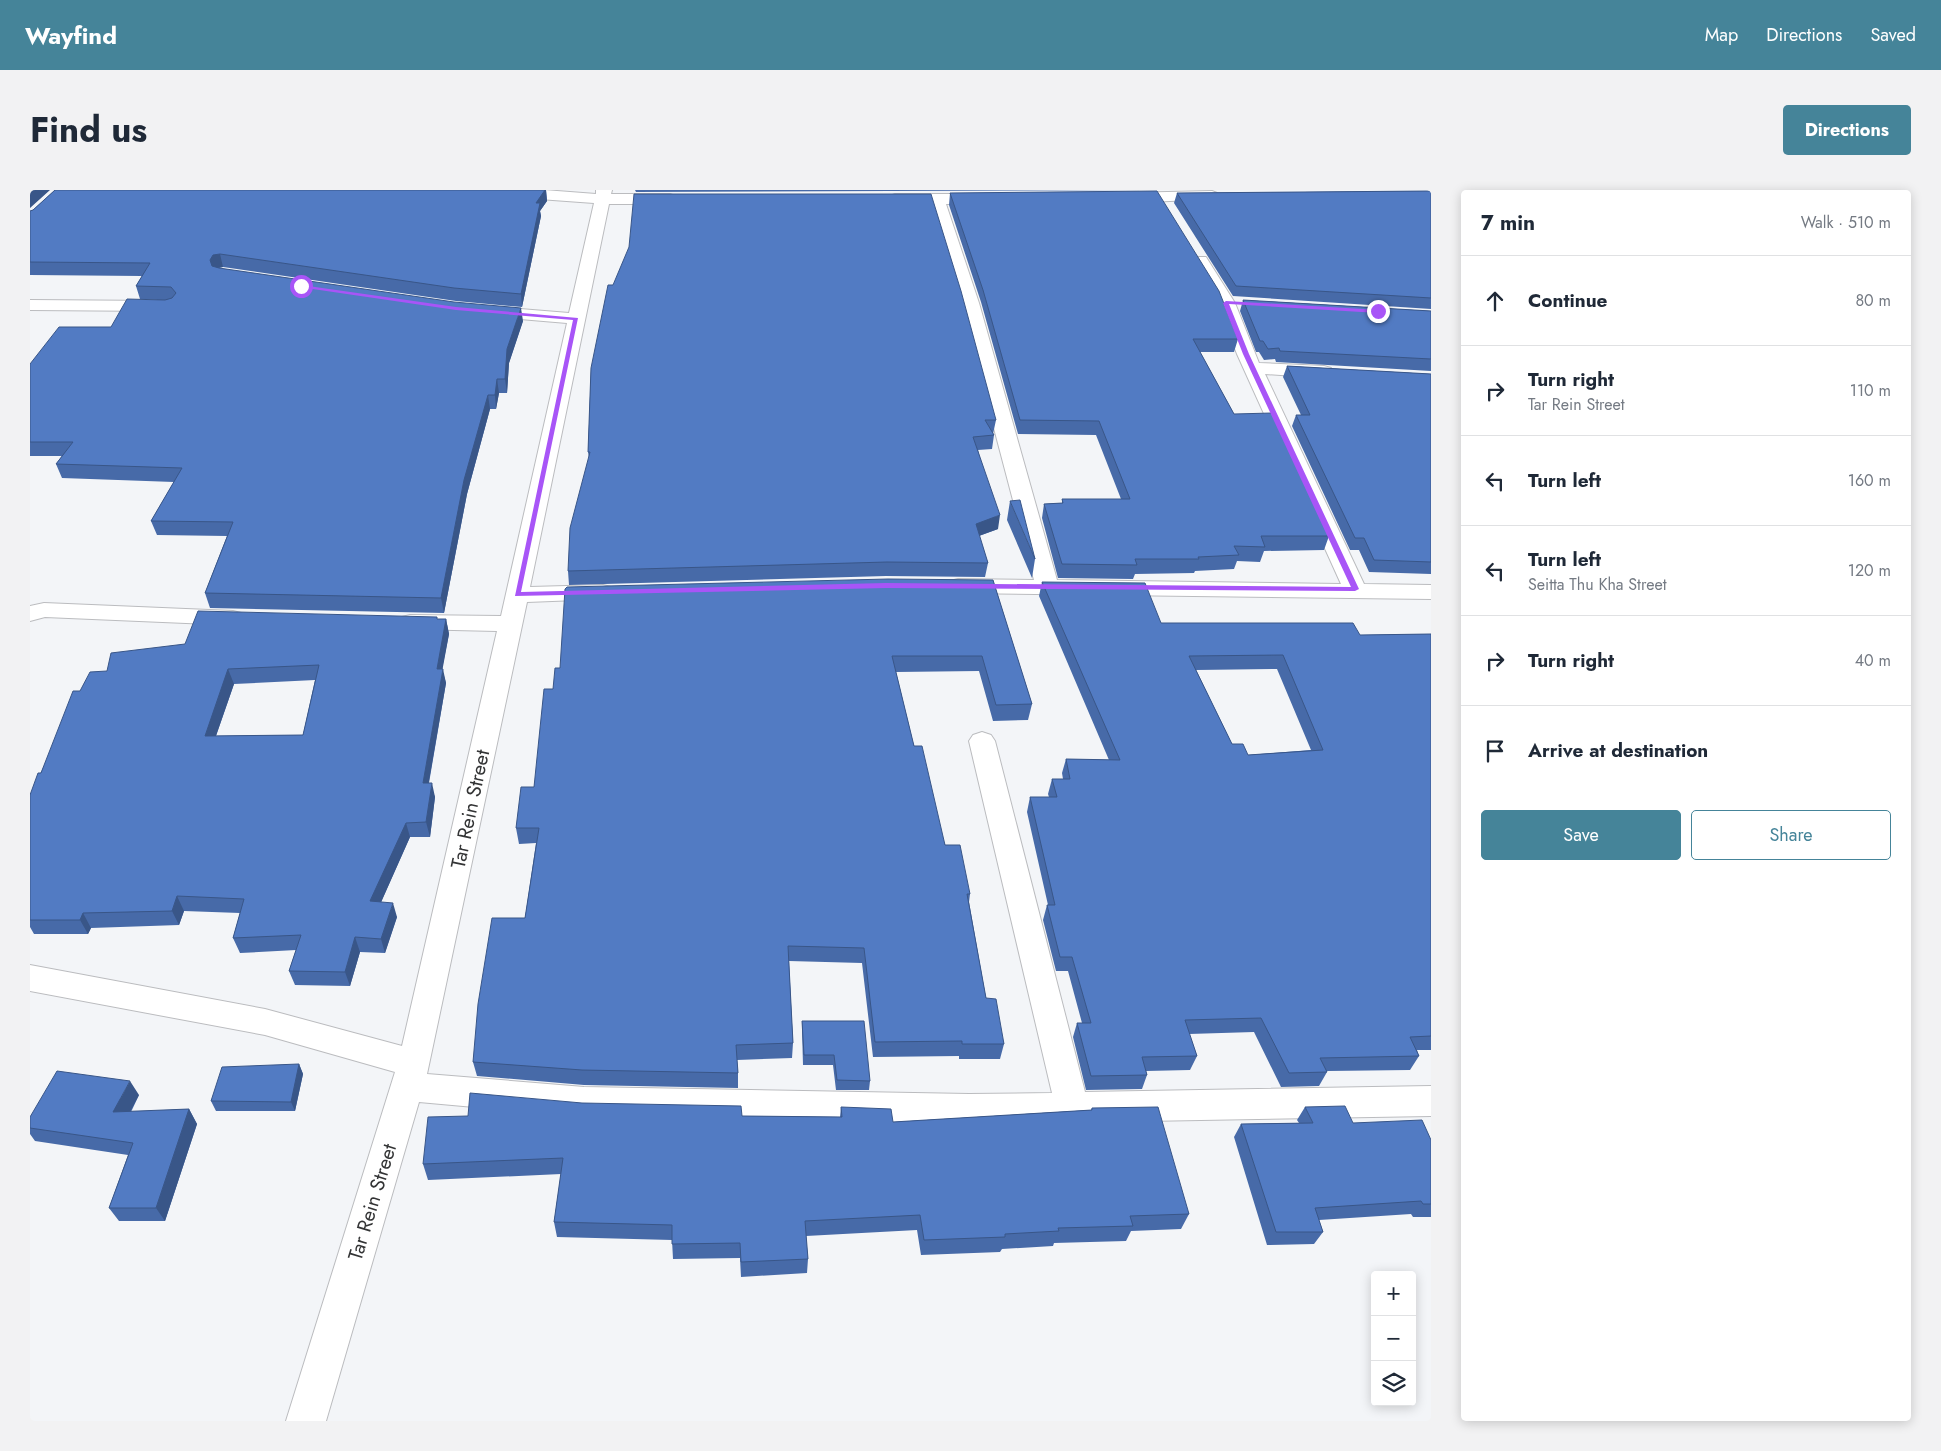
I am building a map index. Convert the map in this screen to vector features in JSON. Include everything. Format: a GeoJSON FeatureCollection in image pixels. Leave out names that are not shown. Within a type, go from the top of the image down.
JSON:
{"type":"FeatureCollection","features":[{"type":"Feature","properties":{"kind":"street"},"geometry":{"type":"LineString","coordinates":[[484,190],[681,199]]}},
{"type":"Feature","properties":{"kind":"street"},"geometry":{"type":"LineString","coordinates":[[1110,198],[1158,193],[1229,196]]}},
{"type":"Feature","properties":{"kind":"street"},"geometry":{"type":"LineString","coordinates":[[1158,193],[1170,213]]}},
{"type":"Feature","properties":{"kind":"street","name":"Tar Rein Street"},"geometry":{"type":"LineString","coordinates":[[306,1421],[411,1075],[512,624],[603,194]]}},
{"type":"Feature","properties":{"kind":"street"},"geometry":{"type":"LineString","coordinates":[[878,199],[1004,199]]}},
{"type":"Feature","properties":{"kind":"street"},"geometry":{"type":"LineString","coordinates":[[937,199],[970,303],[1047,586]]}},
{"type":"Feature","properties":{"kind":"street"},"geometry":{"type":"LineString","coordinates":[[1190,246],[1226,303],[1253,368],[1355,589]]}},
{"type":"Feature","properties":{"kind":"street"},"geometry":{"type":"LineString","coordinates":[[1226,303],[1245,304]]}},
{"type":"Feature","properties":{"kind":"street"},"geometry":{"type":"LineString","coordinates":[[30,305],[169,306]]}},
{"type":"Feature","properties":{"kind":"street"},"geometry":{"type":"LineString","coordinates":[[466,309],[576,319]]}},
{"type":"Feature","properties":{"kind":"street"},"geometry":{"type":"LineString","coordinates":[[1253,368],[1342,373]]}},
{"type":"Feature","properties":{"kind":"street"},"geometry":{"type":"LineString","coordinates":[[934,586],[1355,589],[1431,592]]}},
{"type":"Feature","properties":{"kind":"street"},"geometry":{"type":"LineString","coordinates":[[517,594],[626,592]]}},
{"type":"Feature","properties":{"kind":"street"},"geometry":{"type":"LineString","coordinates":[[30,614],[44,610],[251,618]]}},
{"type":"Feature","properties":{"kind":"street"},"geometry":{"type":"LineString","coordinates":[[386,622],[512,624]]}},
{"type":"Feature","properties":{"kind":"street"},"geometry":{"type":"LineString","coordinates":[[982,741],[1072,1108]]}},
{"type":"Feature","properties":{"kind":"street"},"geometry":{"type":"LineString","coordinates":[[30,978],[265,1022],[411,1075],[584,1102],[969,1109],[1431,1101]]}},
{"type":"Feature","properties":{"kind":"building"},"geometry":{"type":"Polygon","coordinates":[[[55,190],[545,190],[536,203],[540,203],[521,294],[454,288],[220,254],[213,255],[210,260],[212,266],[219,268],[454,302],[521,308],[507,349],[505,379],[497,379],[495,395],[488,395],[464,480],[441,598],[205,593],[233,522],[151,521],[182,468],[56,464],[73,442],[30,442],[30,364],[59,327],[111,327],[127,299],[165,300],[172,298],[176,293],[171,287],[136,286],[150,263],[30,262],[30,211],[55,190]]]}},
{"type":"Feature","properties":{"kind":"building"},"geometry":{"type":"Polygon","coordinates":[[[1157,191],[1219,291],[1238,339],[1193,339],[1234,414],[1272,413],[1329,536],[1261,536],[1265,547],[1234,546],[1239,555],[1198,557],[1199,559],[1135,559],[1137,565],[1062,564],[1044,504],[1063,503],[1062,499],[1130,499],[1099,421],[1020,420],[983,290],[950,193],[1157,191]]]}},
{"type":"Feature","properties":{"kind":"building"},"geometry":{"type":"Polygon","coordinates":[[[1431,191],[1431,298],[1236,286],[1177,193],[1431,191]]]}},
{"type":"Feature","properties":{"kind":"building"},"geometry":{"type":"Polygon","coordinates":[[[634,194],[931,194],[961,291],[996,420],[985,420],[994,435],[973,437],[1000,515],[976,524],[988,563],[887,562],[568,571],[570,528],[590,452],[588,452],[591,368],[608,285],[613,285],[629,247],[634,194]]]}},
{"type":"Feature","properties":{"kind":"building"},"geometry":{"type":"Polygon","coordinates":[[[1243,300],[1431,311],[1431,359],[1280,351],[1279,348],[1268,349],[1263,341],[1260,341],[1243,300]]]}},
{"type":"Feature","properties":{"kind":"building"},"geometry":{"type":"Polygon","coordinates":[[[1287,366],[1431,374],[1431,562],[1374,560],[1364,538],[1355,538],[1296,415],[1310,415],[1287,366]]]}},
{"type":"Feature","properties":{"kind":"building"},"geometry":{"type":"Polygon","coordinates":[[[1020,500],[1035,559],[1010,501],[1020,500]]]}},
{"type":"Feature","properties":{"kind":"building"},"geometry":{"type":"Polygon","coordinates":[[[888,579],[993,580],[1032,704],[996,705],[982,656],[892,656],[914,746],[922,746],[945,845],[960,845],[970,894],[967,894],[986,998],[996,999],[1004,1044],[962,1044],[962,1041],[875,1042],[864,948],[788,946],[793,1043],[736,1045],[738,1073],[582,1070],[473,1062],[478,1004],[492,918],[525,918],[539,828],[516,828],[521,787],[534,787],[544,689],[553,689],[555,668],[560,668],[565,589],[567,587],[888,579]]]}},
{"type":"Feature","properties":{"kind":"building"},"geometry":{"type":"Polygon","coordinates":[[[1042,582],[1145,583],[1161,623],[1353,623],[1360,635],[1431,634],[1431,1036],[1410,1037],[1419,1056],[1320,1058],[1327,1072],[1289,1073],[1261,1018],[1185,1020],[1197,1056],[1142,1057],[1147,1075],[1091,1076],[1077,1023],[1091,1023],[1072,957],[1060,957],[1047,905],[1055,905],[1030,797],[1057,797],[1052,779],[1070,779],[1066,759],[1120,760],[1042,582]],[[1283,655],[1189,656],[1232,744],[1243,744],[1248,755],[1323,750],[1283,655]]]}},
{"type":"Feature","properties":{"kind":"building"},"geometry":{"type":"Polygon","coordinates":[[[198,611],[437,617],[437,619],[446,619],[437,669],[443,669],[423,783],[432,783],[426,822],[406,823],[370,901],[393,903],[381,939],[355,937],[345,972],[289,971],[301,935],[233,938],[244,899],[177,896],[172,911],[83,913],[80,920],[30,920],[30,795],[38,773],[41,773],[73,691],[80,691],[90,672],[107,671],[111,653],[185,644],[198,611]],[[319,665],[228,669],[205,736],[303,735],[319,665]]]}},
{"type":"Feature","properties":{"kind":"building"},"geometry":{"type":"Polygon","coordinates":[[[802,1021],[864,1021],[870,1081],[837,1080],[834,1055],[804,1055],[802,1021]]]}},
{"type":"Feature","properties":{"kind":"building"},"geometry":{"type":"Polygon","coordinates":[[[299,1064],[291,1102],[211,1101],[222,1067],[299,1064]]]}},
{"type":"Feature","properties":{"kind":"building"},"geometry":{"type":"Polygon","coordinates":[[[57,1071],[130,1081],[113,1112],[189,1109],[156,1208],[109,1208],[133,1143],[30,1128],[30,1117],[57,1071]]]}},
{"type":"Feature","properties":{"kind":"building"},"geometry":{"type":"Polygon","coordinates":[[[470,1093],[582,1103],[741,1106],[742,1116],[842,1117],[841,1107],[891,1109],[893,1122],[1092,1110],[1092,1108],[1158,1107],[1189,1214],[1130,1216],[1133,1226],[1058,1228],[1059,1231],[1005,1234],[1005,1237],[924,1240],[920,1215],[805,1221],[808,1259],[741,1262],[740,1243],[672,1244],[672,1225],[554,1222],[563,1158],[423,1164],[428,1117],[468,1116],[470,1093]]]}},
{"type":"Feature","properties":{"kind":"building"},"geometry":{"type":"Polygon","coordinates":[[[1345,1106],[1353,1123],[1422,1120],[1431,1140],[1431,1204],[1423,1204],[1421,1201],[1315,1208],[1323,1232],[1276,1232],[1241,1124],[1313,1123],[1305,1107],[1345,1106]]]}},
{"type":"Feature","properties":{"kind":"route"},"geometry":{"type":"LineString","coordinates":[[301,286],[456,308],[576,319],[517,594],[886,586],[1355,589],[1246,354],[1226,303],[1378,311]]}}]}
